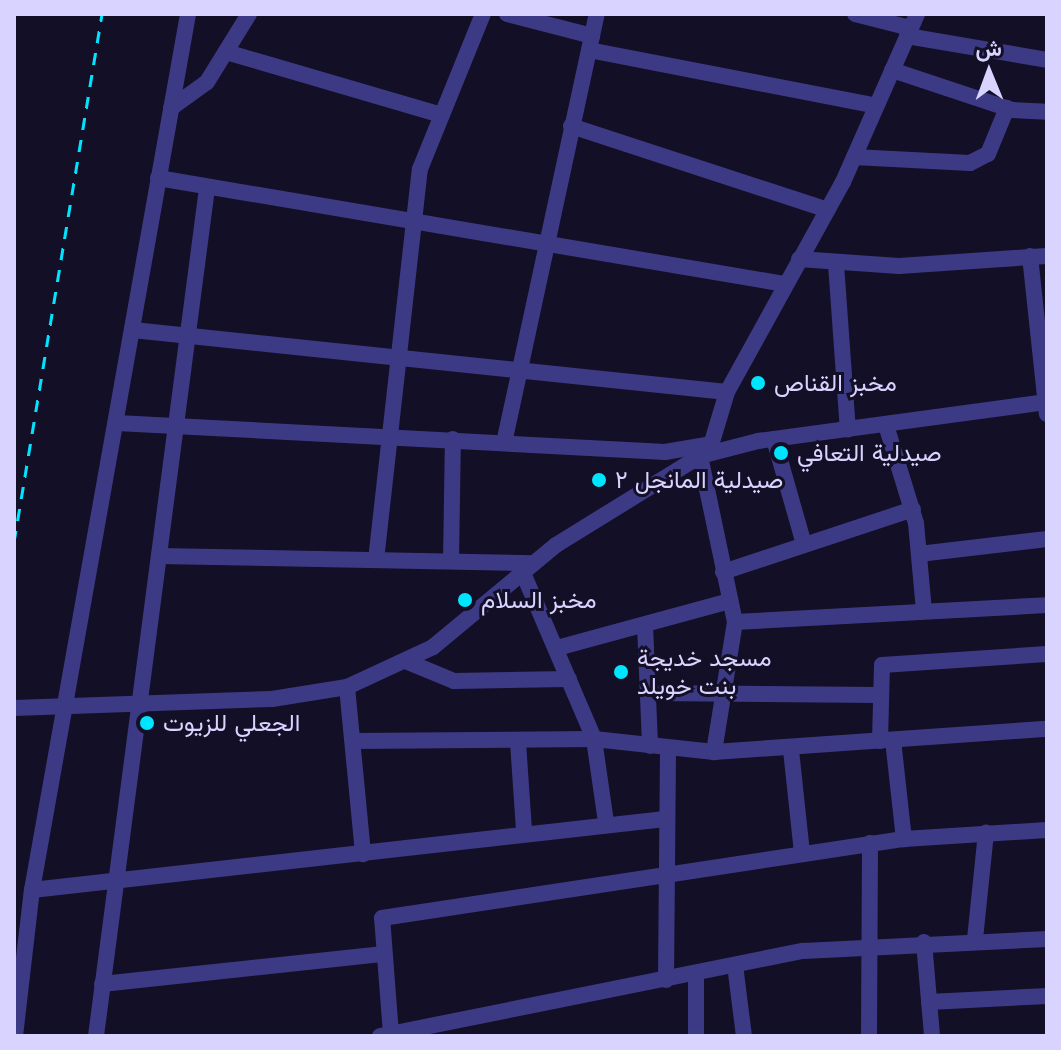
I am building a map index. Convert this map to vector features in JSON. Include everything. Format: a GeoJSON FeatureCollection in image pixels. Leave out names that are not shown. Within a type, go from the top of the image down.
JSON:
{"type":"FeatureCollection","features":[{"type":"Feature","properties":{"kind":"street"},"geometry":{"type":"LineString","coordinates":[[15,1036],[32,890],[188,14]]}},
{"type":"Feature","properties":{"kind":"street"},"geometry":{"type":"LineString","coordinates":[[171,108],[207,82],[249,14]]}},
{"type":"Feature","properties":{"kind":"street"},"geometry":{"type":"LineString","coordinates":[[376,560],[411,224],[438,114],[483,14]]}},
{"type":"Feature","properties":{"kind":"street"},"geometry":{"type":"LineString","coordinates":[[507,14],[590,43],[876,106]]}},
{"type":"Feature","properties":{"kind":"street"},"geometry":{"type":"LineString","coordinates":[[504,443],[543,245],[597,14]]}},
{"type":"Feature","properties":{"kind":"street"},"geometry":{"type":"LineString","coordinates":[[855,14],[1047,60]]}},
{"type":"Feature","properties":{"kind":"street"},"geometry":{"type":"LineString","coordinates":[[714,752],[726,695],[735,622],[723,572],[707,451],[727,392],[828,210],[911,26]]}},
{"type":"Feature","properties":{"kind":"street"},"geometry":{"type":"LineString","coordinates":[[226,52],[438,114]]}},
{"type":"Feature","properties":{"kind":"street"},"geometry":{"type":"LineString","coordinates":[[892,70],[1007,108],[1047,112]]}},
{"type":"Feature","properties":{"kind":"street"},"geometry":{"type":"LineString","coordinates":[[854,157],[915,166],[970,163],[988,154],[1007,108]]}},
{"type":"Feature","properties":{"kind":"street"},"geometry":{"type":"LineString","coordinates":[[571,126],[828,210]]}},
{"type":"Feature","properties":{"kind":"street"},"geometry":{"type":"LineString","coordinates":[[158,178],[411,224],[785,284]]}},
{"type":"Feature","properties":{"kind":"street"},"geometry":{"type":"LineString","coordinates":[[96,1036],[117,882],[135,705],[159,556],[185,335],[207,188]]}},
{"type":"Feature","properties":{"kind":"street"},"geometry":{"type":"LineString","coordinates":[[117,423],[665,452],[707,451],[774,439],[1046,406],[1039,256],[836,264],[799,259]]}},
{"type":"Feature","properties":{"kind":"street"},"geometry":{"type":"LineString","coordinates":[[836,264],[848,430]]}},
{"type":"Feature","properties":{"kind":"street"},"geometry":{"type":"LineString","coordinates":[[133,330],[727,392]]}},
{"type":"Feature","properties":{"kind":"street"},"geometry":{"type":"LineString","coordinates":[[886,425],[913,509],[924,611]]}},
{"type":"Feature","properties":{"kind":"street"},"geometry":{"type":"LineString","coordinates":[[451,561],[453,439]]}},
{"type":"Feature","properties":{"kind":"street"},"geometry":{"type":"LineString","coordinates":[[774,439],[804,544]]}},
{"type":"Feature","properties":{"kind":"street"},"geometry":{"type":"LineString","coordinates":[[14,708],[135,705],[347,687],[408,662],[619,501],[707,451]]}},
{"type":"Feature","properties":{"kind":"street"},"geometry":{"type":"LineString","coordinates":[[723,572],[913,509]]}},
{"type":"Feature","properties":{"kind":"street"},"geometry":{"type":"LineString","coordinates":[[919,554],[1047,539]]}},
{"type":"Feature","properties":{"kind":"street"},"geometry":{"type":"LineString","coordinates":[[159,556],[451,561],[528,568]]}},
{"type":"Feature","properties":{"kind":"street"},"geometry":{"type":"LineString","coordinates":[[528,568],[594,739],[606,822]]}},
{"type":"Feature","properties":{"kind":"street"},"geometry":{"type":"LineString","coordinates":[[557,648],[730,601]]}},
{"type":"Feature","properties":{"kind":"street"},"geometry":{"type":"LineString","coordinates":[[735,622],[1047,605]]}},
{"type":"Feature","properties":{"kind":"street"},"geometry":{"type":"LineString","coordinates":[[645,625],[651,693],[650,746]]}},
{"type":"Feature","properties":{"kind":"street"},"geometry":{"type":"LineString","coordinates":[[904,839],[879,695],[882,665],[1047,654]]}},
{"type":"Feature","properties":{"kind":"street"},"geometry":{"type":"LineString","coordinates":[[408,662],[454,681],[569,679]]}},
{"type":"Feature","properties":{"kind":"street"},"geometry":{"type":"LineString","coordinates":[[347,687],[363,854]]}},
{"type":"Feature","properties":{"kind":"street"},"geometry":{"type":"LineString","coordinates":[[651,693],[879,695]]}},
{"type":"Feature","properties":{"kind":"street"},"geometry":{"type":"LineString","coordinates":[[353,741],[594,739],[714,752],[791,750],[1047,729]]}},
{"type":"Feature","properties":{"kind":"street"},"geometry":{"type":"LineString","coordinates":[[518,742],[524,831]]}},
{"type":"Feature","properties":{"kind":"street"},"geometry":{"type":"LineString","coordinates":[[666,980],[663,875],[668,748]]}},
{"type":"Feature","properties":{"kind":"street"},"geometry":{"type":"LineString","coordinates":[[791,750],[802,853]]}},
{"type":"Feature","properties":{"kind":"street"},"geometry":{"type":"LineString","coordinates":[[32,890],[363,854],[524,831],[665,819]]}},
{"type":"Feature","properties":{"kind":"street"},"geometry":{"type":"LineString","coordinates":[[1047,830],[870,843],[382,918],[386,1035],[735,965],[870,944],[1047,939]]}},
{"type":"Feature","properties":{"kind":"street"},"geometry":{"type":"LineString","coordinates":[[975,939],[986,833]]}},
{"type":"Feature","properties":{"kind":"street"},"geometry":{"type":"LineString","coordinates":[[869,1036],[870,843]]}},
{"type":"Feature","properties":{"kind":"street"},"geometry":{"type":"LineString","coordinates":[[924,942],[932,1036]]}},
{"type":"Feature","properties":{"kind":"street"},"geometry":{"type":"LineString","coordinates":[[102,984],[381,954]]}},
{"type":"Feature","properties":{"kind":"street"},"geometry":{"type":"LineString","coordinates":[[735,965],[744,1036]]}},
{"type":"Feature","properties":{"kind":"street"},"geometry":{"type":"LineString","coordinates":[[696,974],[696,1036]]}},
{"type":"Feature","properties":{"kind":"street"},"geometry":{"type":"LineString","coordinates":[[929,1002],[1047,996]]}},
{"type":"Feature","properties":{"kind":"railway"},"geometry":{"type":"LineString","coordinates":[[14,542],[102,14]]}},
{"type":"Feature","properties":{"kind":"place","name":"مخبز القناص"},"geometry":{"type":"Point","coordinates":[758,383]}},
{"type":"Feature","properties":{"kind":"place","name":"صيدلية التعافي"},"geometry":{"type":"Point","coordinates":[781,453]}},
{"type":"Feature","properties":{"kind":"place","name":"صيدلية المانجل ٢"},"geometry":{"type":"Point","coordinates":[599,480]}},
{"type":"Feature","properties":{"kind":"place","name":"مخبز السلام"},"geometry":{"type":"Point","coordinates":[465,600]}},
{"type":"Feature","properties":{"kind":"place","name":"مسجد خديجة بنت خويلد"},"geometry":{"type":"Point","coordinates":[621,672]}},
{"type":"Feature","properties":{"kind":"place","name":"الجعلي للزيوت"},"geometry":{"type":"Point","coordinates":[147,723]}}]}
